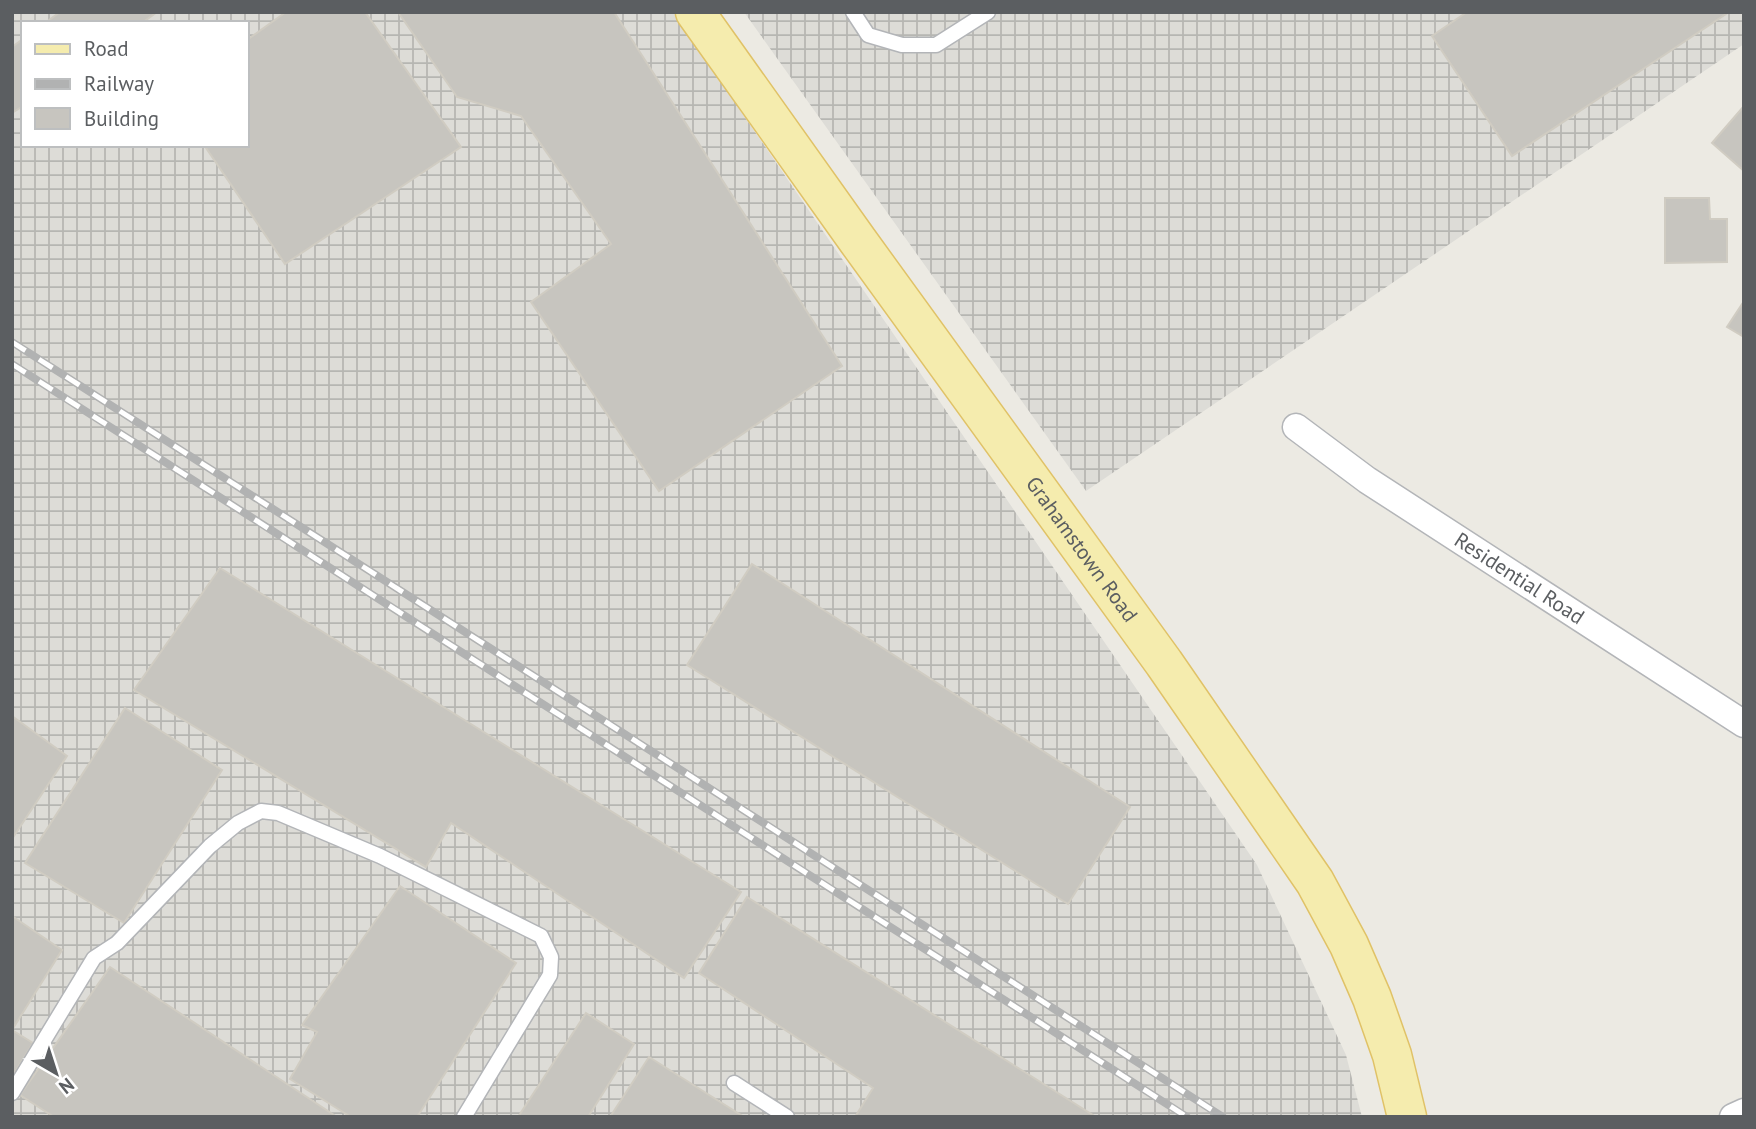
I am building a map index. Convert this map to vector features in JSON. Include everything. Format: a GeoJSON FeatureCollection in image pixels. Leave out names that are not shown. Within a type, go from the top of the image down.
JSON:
{"type":"FeatureCollection","features":[{"type":"Feature","properties":{"kind":"main road","name":"Grahamstown Road"},"geometry":{"type":"LineString","coordinates":[[695,12],[1164,663],[1315,882],[1349,945],[1372,998],[1392,1055],[1407,1117]]}},
{"type":"Feature","properties":{"kind":"street","name":"Residential Road"},"geometry":{"type":"LineString","coordinates":[[1296,427],[1367,480],[1744,724]]}},
{"type":"Feature","properties":{"kind":"street"},"geometry":{"type":"LineString","coordinates":[[1733,1117],[1744,1112]]}},
{"type":"Feature","properties":{"kind":"lane"},"geometry":{"type":"LineString","coordinates":[[853,12],[868,35],[902,45],[936,45],[988,12]]}},
{"type":"Feature","properties":{"kind":"lane"},"geometry":{"type":"LineString","coordinates":[[12,1093],[94,958],[117,943],[210,846],[238,823],[261,811],[278,813],[380,856],[541,936],[551,957],[550,975],[464,1117]]}},
{"type":"Feature","properties":{"kind":"lane"},"geometry":{"type":"LineString","coordinates":[[734,1083],[787,1117]]}},
{"type":"Feature","properties":{"kind":"shaded area"},"geometry":{"type":"Polygon","coordinates":[[[12,12],[673,12],[1257,865],[1346,1055],[1362,1117],[12,1117],[12,12]]]}},
{"type":"Feature","properties":{"kind":"shaded area"},"geometry":{"type":"Polygon","coordinates":[[[744,12],[1744,12],[1744,44],[1086,491],[744,12]]]}},
{"type":"Feature","properties":{"kind":"building"},"geometry":{"type":"Polygon","coordinates":[[[60,12],[157,12],[145,21],[48,21],[60,12]]]}},
{"type":"Feature","properties":{"kind":"building"},"geometry":{"type":"Polygon","coordinates":[[[286,12],[365,12],[461,147],[285,264],[205,147],[248,147],[248,39],[286,12]]]}},
{"type":"Feature","properties":{"kind":"building"},"geometry":{"type":"Polygon","coordinates":[[[398,12],[614,12],[842,366],[659,491],[531,302],[611,244],[521,116],[457,97],[398,12]]]}},
{"type":"Feature","properties":{"kind":"building"},"geometry":{"type":"Polygon","coordinates":[[[1467,12],[1729,12],[1512,156],[1432,36],[1467,12]]]}},
{"type":"Feature","properties":{"kind":"building"},"geometry":{"type":"Polygon","coordinates":[[[21,40],[21,107],[12,113],[12,47],[21,40]]]}},
{"type":"Feature","properties":{"kind":"building"},"geometry":{"type":"Polygon","coordinates":[[[1744,106],[1744,171],[1712,143],[1744,106]]]}},
{"type":"Feature","properties":{"kind":"building"},"geometry":{"type":"Polygon","coordinates":[[[1665,198],[1709,198],[1710,219],[1727,219],[1727,262],[1665,263],[1665,198]]]}},
{"type":"Feature","properties":{"kind":"building"},"geometry":{"type":"Polygon","coordinates":[[[1744,301],[1744,337],[1727,327],[1744,301]]]}},
{"type":"Feature","properties":{"kind":"building"},"geometry":{"type":"Polygon","coordinates":[[[752,564],[1130,807],[1068,904],[687,665],[752,564]]]}},
{"type":"Feature","properties":{"kind":"building"},"geometry":{"type":"Polygon","coordinates":[[[220,568],[741,892],[684,978],[451,823],[426,867],[134,690],[220,568]]]}},
{"type":"Feature","properties":{"kind":"building"},"geometry":{"type":"Polygon","coordinates":[[[125,708],[222,770],[124,923],[25,863],[125,708]]]}},
{"type":"Feature","properties":{"kind":"building"},"geometry":{"type":"Polygon","coordinates":[[[12,716],[67,756],[12,839],[12,716]]]}},
{"type":"Feature","properties":{"kind":"building"},"geometry":{"type":"Polygon","coordinates":[[[400,886],[516,963],[417,1117],[351,1117],[290,1079],[317,1032],[302,1025],[400,886]]]}},
{"type":"Feature","properties":{"kind":"building"},"geometry":{"type":"Polygon","coordinates":[[[747,897],[1096,1117],[855,1117],[873,1088],[699,973],[747,897]]]}},
{"type":"Feature","properties":{"kind":"building"},"geometry":{"type":"Polygon","coordinates":[[[12,916],[62,950],[12,1030],[12,916]]]}},
{"type":"Feature","properties":{"kind":"building"},"geometry":{"type":"Polygon","coordinates":[[[110,967],[337,1117],[54,1117],[20,1095],[110,967]]]}},
{"type":"Feature","properties":{"kind":"building"},"geometry":{"type":"Polygon","coordinates":[[[586,1013],[634,1044],[588,1117],[518,1117],[586,1013]]]}},
{"type":"Feature","properties":{"kind":"building"},"geometry":{"type":"Polygon","coordinates":[[[12,1030],[33,1043],[12,1077],[12,1030]]]}},
{"type":"Feature","properties":{"kind":"building"},"geometry":{"type":"Polygon","coordinates":[[[649,1057],[744,1117],[610,1117],[649,1057]]]}},
{"type":"Feature","properties":{"kind":"railway"},"geometry":{"type":"LineString","coordinates":[[12,342],[1223,1117]]}},
{"type":"Feature","properties":{"kind":"railway"},"geometry":{"type":"LineString","coordinates":[[12,364],[1187,1117]]}}]}
